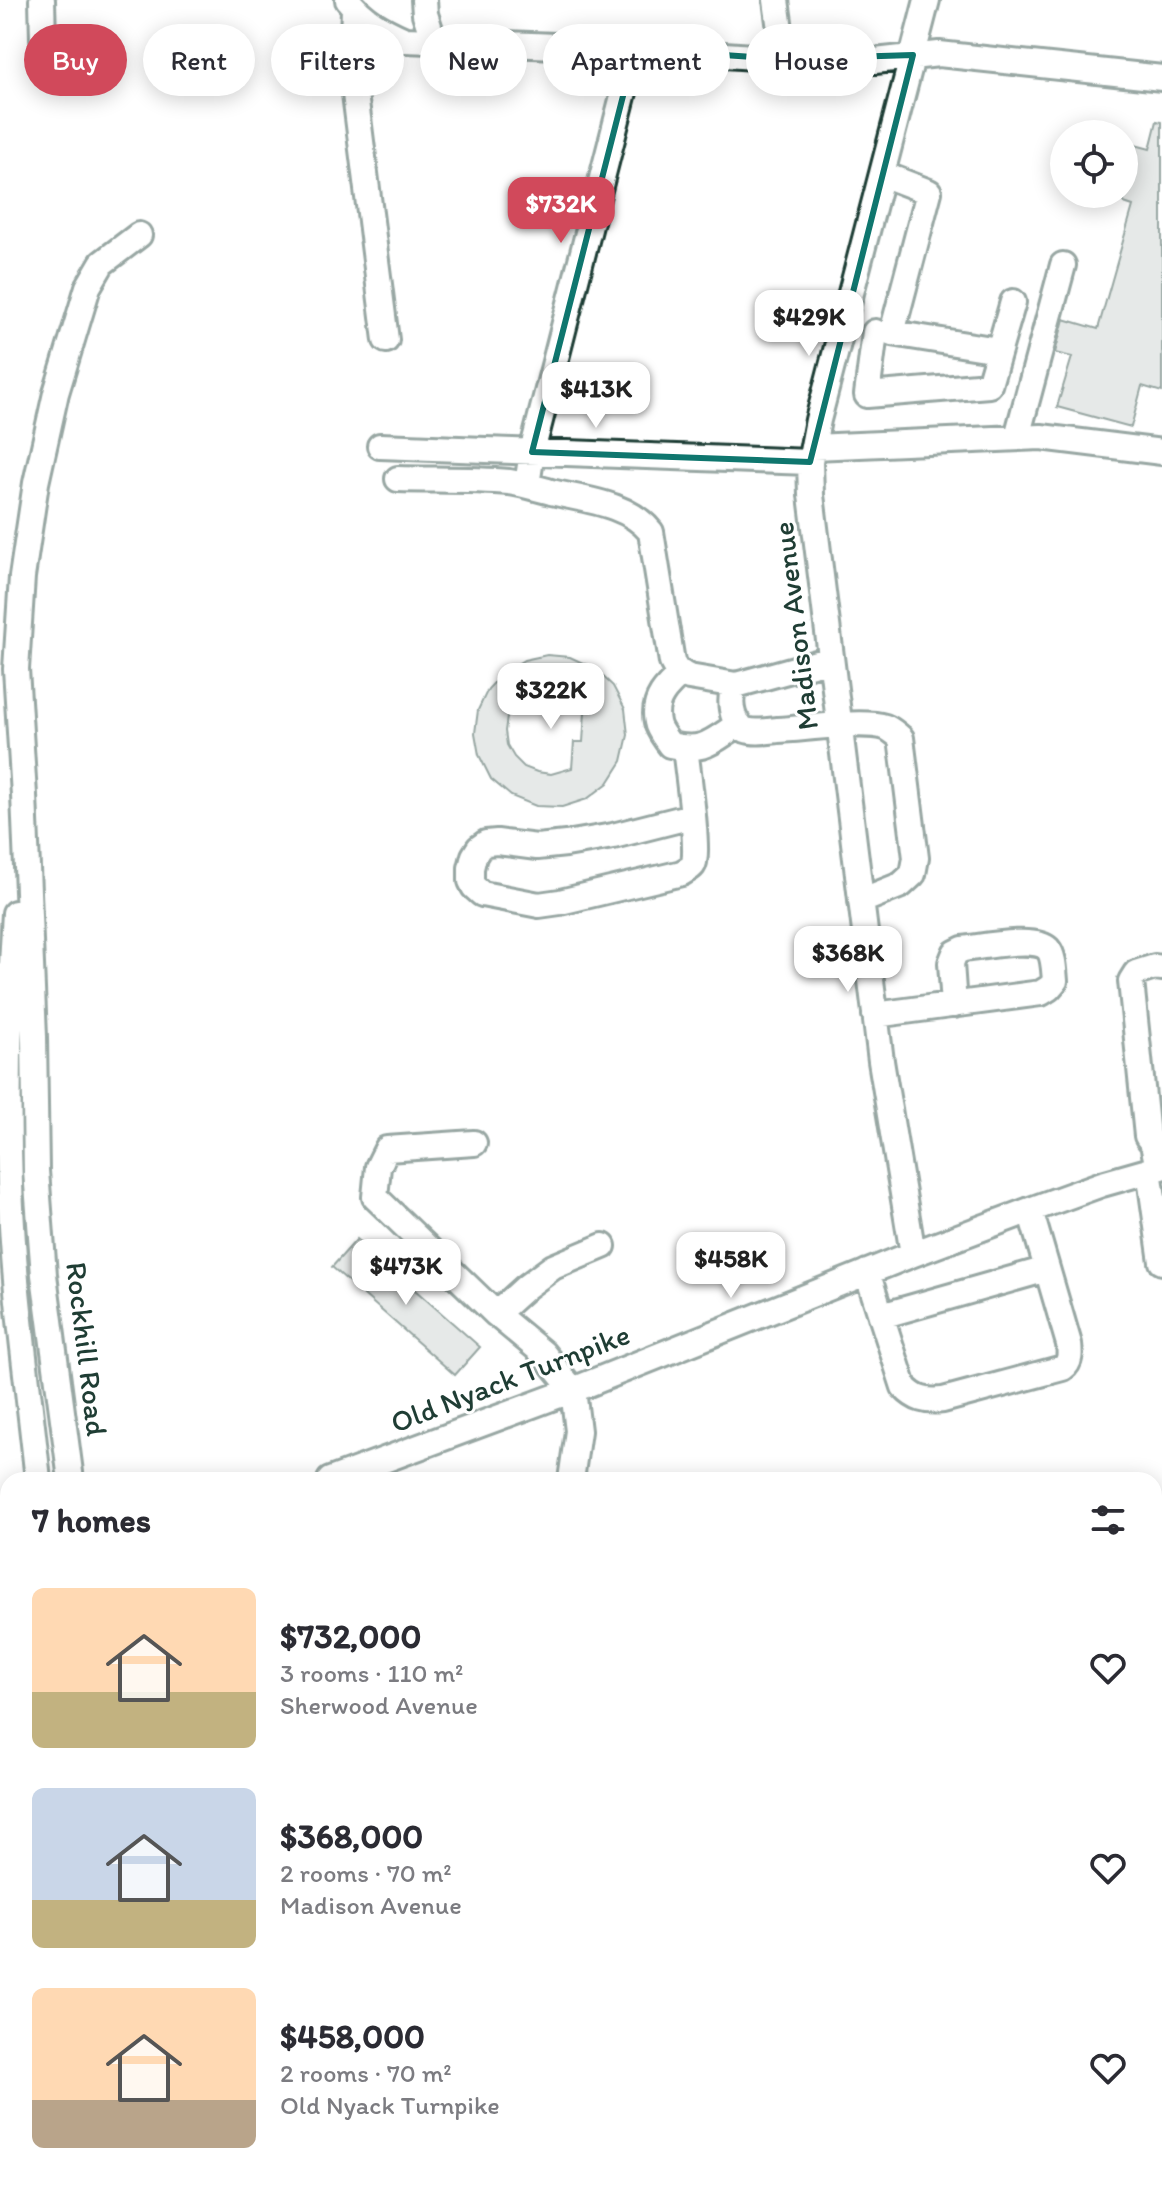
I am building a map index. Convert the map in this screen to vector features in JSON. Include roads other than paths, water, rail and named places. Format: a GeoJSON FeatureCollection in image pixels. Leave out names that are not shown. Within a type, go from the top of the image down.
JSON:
{"type":"FeatureCollection","features":[{"type":"Feature","properties":{"kind":"street"},"geometry":{"type":"LineString","coordinates":[[42,0],[43,24]]}},
{"type":"Feature","properties":{"kind":"street"},"geometry":{"type":"LineString","coordinates":[[424,0],[428,24]]}},
{"type":"Feature","properties":{"kind":"street"},"geometry":{"type":"LineString","coordinates":[[776,0],[779,24]]}},
{"type":"Feature","properties":{"kind":"street","name":"Madison Avenue"},"geometry":{"type":"LineString","coordinates":[[913,1254],[875,1015],[811,495],[811,455],[927,0]]}},
{"type":"Feature","properties":{"kind":"street"},"geometry":{"type":"LineString","coordinates":[[351,4],[377,27],[405,40],[420,41]]}},
{"type":"Feature","properties":{"kind":"street"},"geometry":{"type":"LineString","coordinates":[[351,4],[352,70],[386,340]]}},
{"type":"Feature","properties":{"kind":"street"},"geometry":{"type":"LineString","coordinates":[[877,61],[939,54],[1162,78]]}},
{"type":"Feature","properties":{"kind":"street"},"geometry":{"type":"LineString","coordinates":[[527,485],[532,452],[623,96]]}},
{"type":"Feature","properties":{"kind":"street"},"geometry":{"type":"LineString","coordinates":[[882,174],[929,192],[867,395],[989,385],[1013,302]]}},
{"type":"Feature","properties":{"kind":"street","name":"Rockhill Road"},"geometry":{"type":"LineString","coordinates":[[70,1472],[44,1275],[37,1186],[34,1037],[16,669],[22,577],[36,483],[56,393],[88,287],[102,263],[139,235]]}},
{"type":"Feature","properties":{"kind":"street"},"geometry":{"type":"LineString","coordinates":[[1017,437],[1063,265]]}},
{"type":"Feature","properties":{"kind":"street"},"geometry":{"type":"LineString","coordinates":[[841,330],[884,333],[998,350]]}},
{"type":"Feature","properties":{"kind":"street"},"geometry":{"type":"LineString","coordinates":[[380,446],[532,452],[811,455],[1017,437],[1062,439],[1162,452]]}},
{"type":"Feature","properties":{"kind":"street"},"geometry":{"type":"LineString","coordinates":[[398,479],[527,485],[597,502],[642,521],[651,532],[672,662],[677,671],[689,677],[736,685],[831,659]]}},
{"type":"Feature","properties":{"kind":"street"},"geometry":{"type":"LineString","coordinates":[[682,673],[666,686],[658,702],[657,723],[670,745],[689,749],[713,742],[742,727],[768,731],[868,724],[888,728],[901,738],[916,858],[913,874],[901,885],[861,901]]}},
{"type":"Feature","properties":{"kind":"street"},"geometry":{"type":"LineString","coordinates":[[736,685],[731,701],[733,714],[742,727]]}},
{"type":"Feature","properties":{"kind":"street"},"geometry":{"type":"LineString","coordinates":[[685,748],[692,816],[696,856],[693,865],[682,873],[539,905],[482,894],[471,881],[474,856],[486,843],[537,847],[566,844],[692,816]]}},
{"type":"Feature","properties":{"kind":"street","name":"Rockhill Road"},"geometry":{"type":"LineString","coordinates":[[24,795],[8,1037],[10,1173],[16,1278],[37,1472]]}},
{"type":"Feature","properties":{"kind":"street"},"geometry":{"type":"LineString","coordinates":[[1161,1251],[1157,1156],[1147,1136],[1153,1116],[1131,981],[1136,973],[1162,968]]}},
{"type":"Feature","properties":{"kind":"street"},"geometry":{"type":"LineString","coordinates":[[875,1015],[954,1005]]}},
{"type":"Feature","properties":{"kind":"street"},"geometry":{"type":"LineString","coordinates":[[474,1143],[387,1149],[378,1167],[375,1197],[496,1314],[543,1353],[573,1390],[578,1431],[572,1472]]}},
{"type":"Feature","properties":{"kind":"street","name":"Old Nyack Turnpike"},"geometry":{"type":"LineString","coordinates":[[392,1469],[573,1390],[913,1254],[1102,1184],[1157,1156]]}},
{"type":"Feature","properties":{"kind":"street"},"geometry":{"type":"LineString","coordinates":[[867,1272],[904,1387],[920,1399],[943,1400],[1063,1368],[1069,1359],[1069,1344],[1030,1210]]}},
{"type":"Feature","properties":{"kind":"street"},"geometry":{"type":"LineString","coordinates":[[496,1314],[553,1267],[603,1246]]}},
{"type":"Feature","properties":{"kind":"street"},"geometry":{"type":"LineString","coordinates":[[881,1316],[1047,1269]]}}]}
